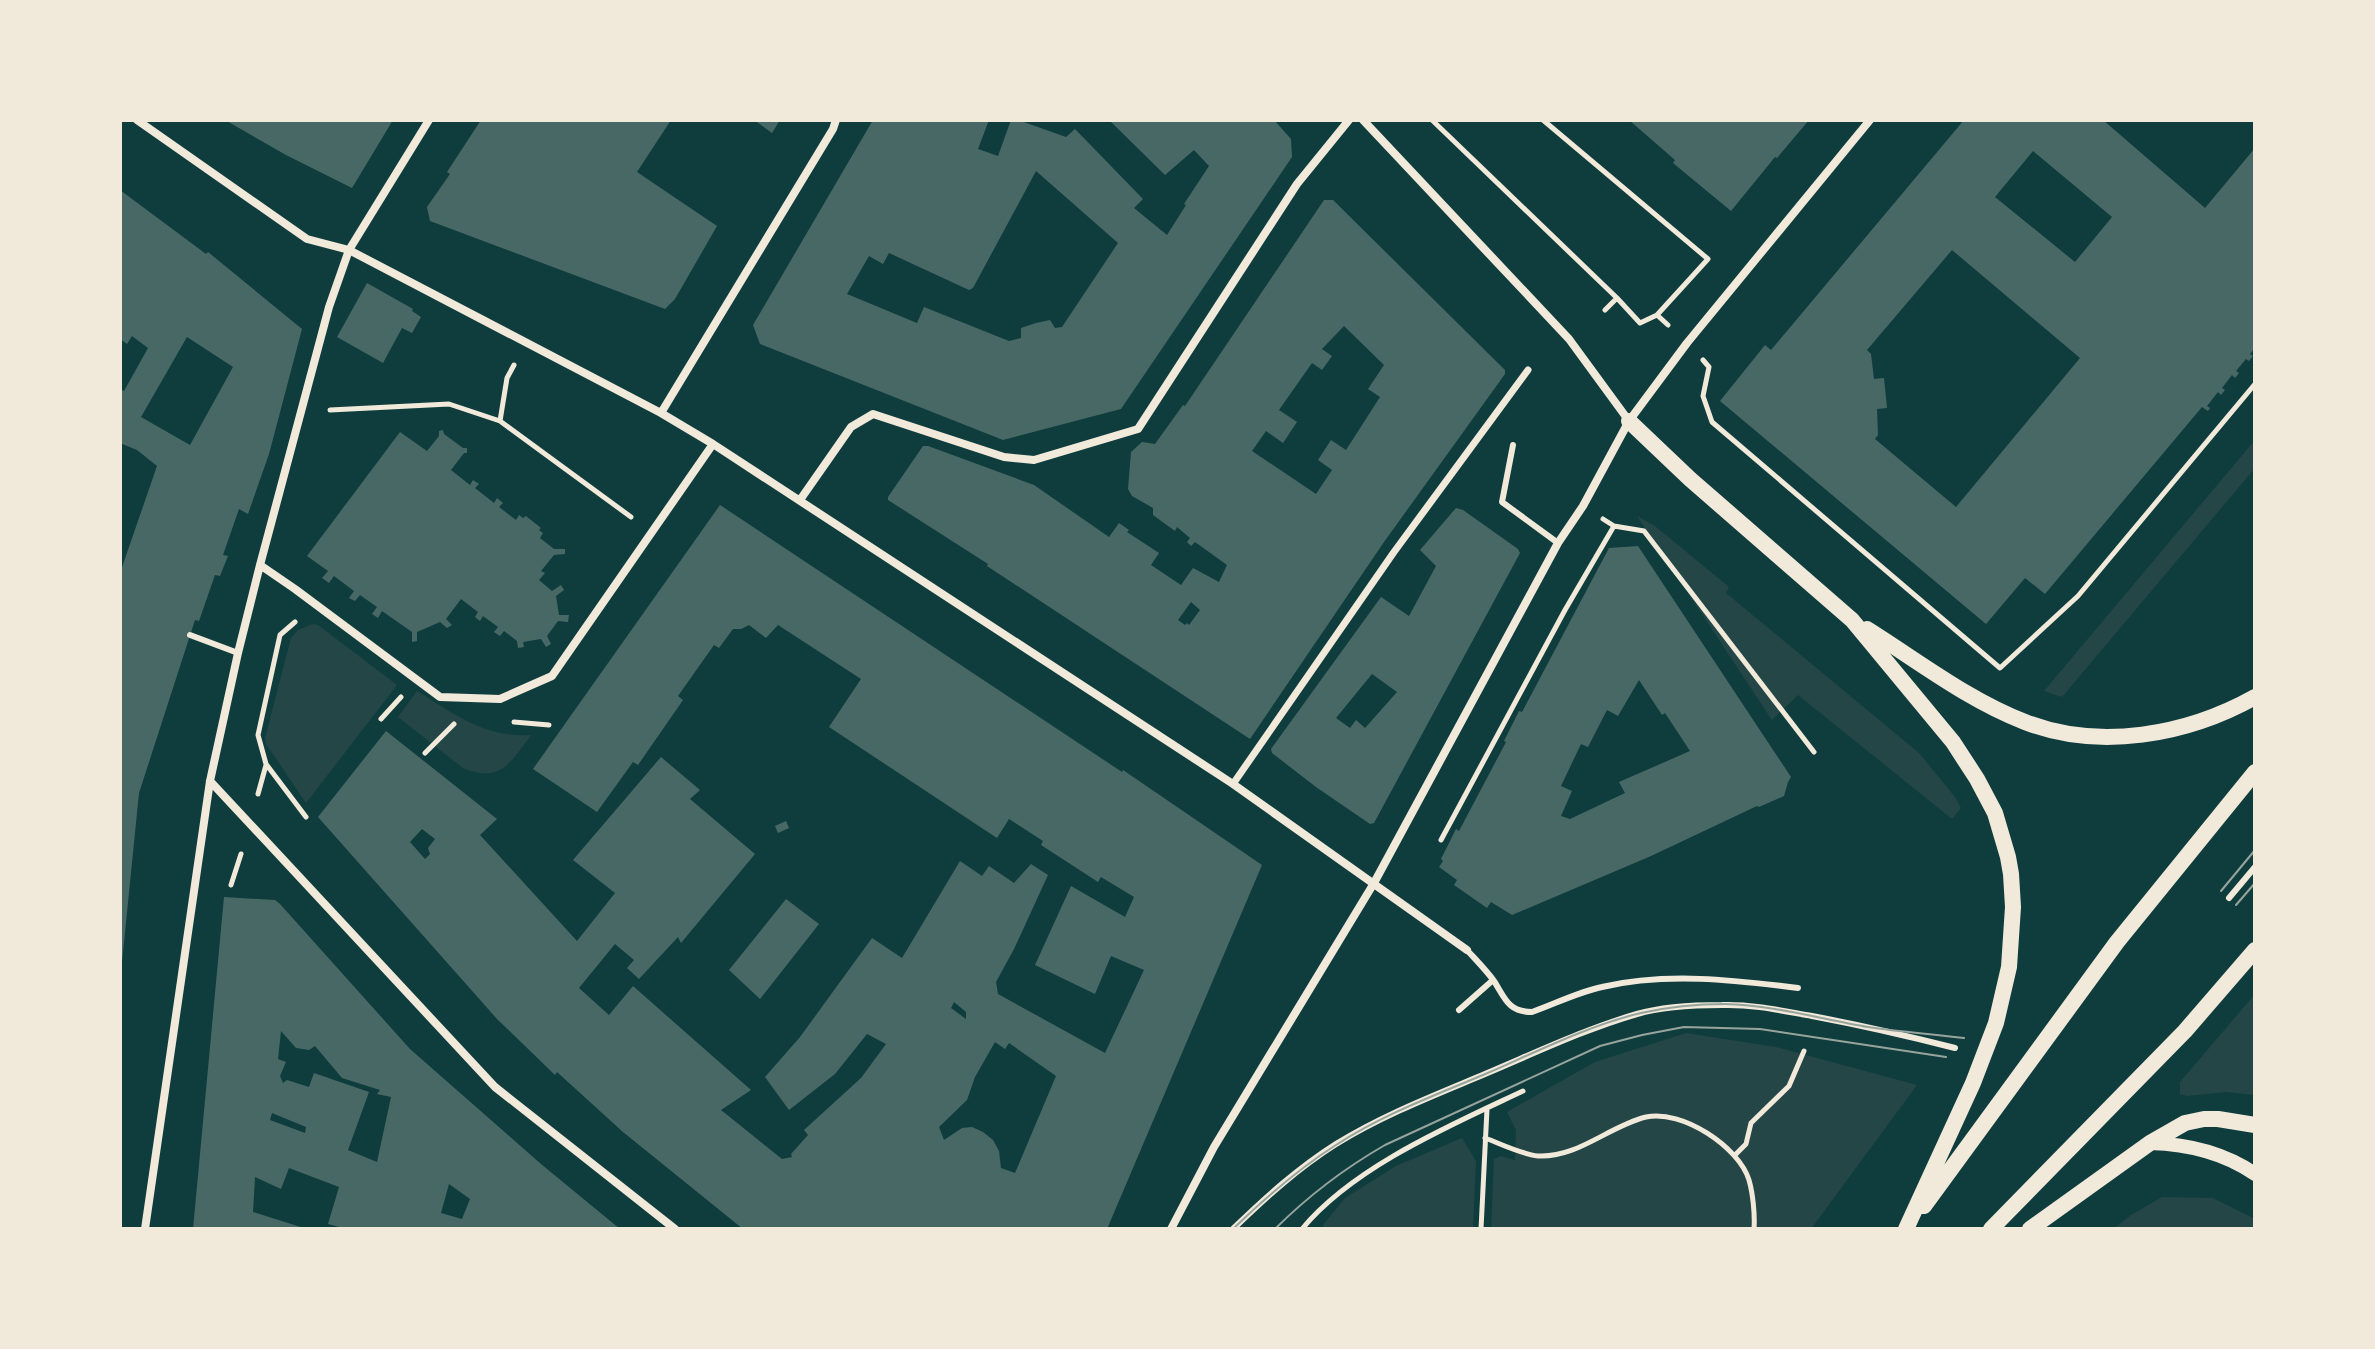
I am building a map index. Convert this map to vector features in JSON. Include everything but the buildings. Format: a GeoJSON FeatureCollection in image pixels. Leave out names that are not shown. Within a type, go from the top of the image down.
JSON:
{"type":"FeatureCollection","features":[{"type":"Feature","properties":{"kind":"main road"},"geometry":{"type":"LineString","coordinates":[[1629,421],[1690,479],[1852,620],[1932,672],[2023,722],[2079,736],[2136,735],[2188,725],[2251,699]]}},
{"type":"Feature","properties":{"kind":"main road"},"geometry":{"type":"LineString","coordinates":[[1852,620],[1953,742],[1977,779],[1995,813],[2008,857],[2013,907],[2013,936],[2002,999],[1973,1083],[1906,1229]]}},
{"type":"Feature","properties":{"kind":"main road"},"geometry":{"type":"LineString","coordinates":[[1906,1229],[2117,942],[2255,772]]}},
{"type":"Feature","properties":{"kind":"main road"},"geometry":{"type":"LineString","coordinates":[[1991,1229],[2185,1031],[2255,950]]}},
{"type":"Feature","properties":{"kind":"main road"},"geometry":{"type":"LineString","coordinates":[[2030,1229],[2150,1143],[2185,1123],[2204,1119],[2238,1120],[2255,1125]]}},
{"type":"Feature","properties":{"kind":"street"},"geometry":{"type":"LineString","coordinates":[[137,120],[307,239],[349,250],[661,413],[713,444],[1233,784],[1467,950]]}},
{"type":"Feature","properties":{"kind":"street"},"geometry":{"type":"LineString","coordinates":[[145,1229],[210,781],[260,565],[329,307],[349,250],[429,120]]}},
{"type":"Feature","properties":{"kind":"street"},"geometry":{"type":"LineString","coordinates":[[661,413],[836,120]]}},
{"type":"Feature","properties":{"kind":"street"},"geometry":{"type":"LineString","coordinates":[[800,500],[851,427],[873,414],[1004,457],[1034,460],[1138,429],[1297,184],[1349,120]]}},
{"type":"Feature","properties":{"kind":"street"},"geometry":{"type":"LineString","coordinates":[[1363,120],[1569,339],[1629,421]]}},
{"type":"Feature","properties":{"kind":"street"},"geometry":{"type":"LineString","coordinates":[[1171,1229],[1214,1147],[1374,883],[1558,543],[1583,506],[1629,421],[1687,343],[1870,120]]}},
{"type":"Feature","properties":{"kind":"street"},"geometry":{"type":"LineString","coordinates":[[1233,784],[1394,552],[1528,370]]}},
{"type":"Feature","properties":{"kind":"street"},"geometry":{"type":"LineString","coordinates":[[260,565],[440,697],[500,699],[552,676],[713,444]]}},
{"type":"Feature","properties":{"kind":"street"},"geometry":{"type":"LineString","coordinates":[[210,781],[495,1087],[675,1229]]}},
{"type":"Feature","properties":{"kind":"street"},"geometry":{"type":"LineString","coordinates":[[2150,1143],[2212,1152],[2255,1174]]}},
{"type":"Feature","properties":{"kind":"lane"},"geometry":{"type":"LineString","coordinates":[[1513,445],[1502,502],[1558,543]]}},
{"type":"Feature","properties":{"kind":"lane"},"geometry":{"type":"LineString","coordinates":[[190,635],[238,653]]}},
{"type":"Feature","properties":{"kind":"lane"},"geometry":{"type":"LineString","coordinates":[[2229,898],[2255,867]]}},
{"type":"Feature","properties":{"kind":"lane"},"geometry":{"type":"LineString","coordinates":[[1467,950],[1493,980],[1504,1002],[1522,1012],[1532,1012],[1600,987],[1645,980],[1742,981],[1798,988]]}},
{"type":"Feature","properties":{"kind":"lane"},"geometry":{"type":"LineString","coordinates":[[1459,1010],[1493,980]]}},
{"type":"Feature","properties":{"kind":"lane"},"geometry":{"type":"LineString","coordinates":[[1233,1229],[1272,1192],[1306,1166],[1336,1144],[1368,1127],[1405,1108],[1593,1029],[1640,1013],[1725,1004],[1765,1007],[1871,1027],[1955,1048]]}},
{"type":"Feature","properties":{"kind":"path"},"geometry":{"type":"LineString","coordinates":[[1432,120],[1640,323],[1657,315],[1708,259],[1543,120]]}},
{"type":"Feature","properties":{"kind":"path"},"geometry":{"type":"LineString","coordinates":[[1605,310],[1617,298]]}},
{"type":"Feature","properties":{"kind":"path"},"geometry":{"type":"LineString","coordinates":[[1657,315],[1709,367],[1703,396],[1712,422],[2000,668],[2078,596],[2255,384]]}},
{"type":"Feature","properties":{"kind":"path"},"geometry":{"type":"LineString","coordinates":[[500,421],[507,378],[515,363]]}},
{"type":"Feature","properties":{"kind":"path"},"geometry":{"type":"LineString","coordinates":[[330,410],[449,404],[500,421],[633,519]]}},
{"type":"Feature","properties":{"kind":"path"},"geometry":{"type":"LineString","coordinates":[[1583,506],[1614,526],[1644,531],[1814,752]]}},
{"type":"Feature","properties":{"kind":"path"},"geometry":{"type":"LineString","coordinates":[[1441,840],[1614,526]]}},
{"type":"Feature","properties":{"kind":"path"},"geometry":{"type":"LineString","coordinates":[[298,620],[280,635],[258,735],[266,764],[306,817]]}},
{"type":"Feature","properties":{"kind":"path"},"geometry":{"type":"LineString","coordinates":[[381,719],[409,688]]}},
{"type":"Feature","properties":{"kind":"path"},"geometry":{"type":"LineString","coordinates":[[1735,1155],[1746,1144],[1751,1123],[1789,1086],[1804,1051]]}},
{"type":"Feature","properties":{"kind":"path"},"geometry":{"type":"LineString","coordinates":[[1302,1229],[1363,1175],[1413,1145],[1523,1091]]}},
{"type":"Feature","properties":{"kind":"path"},"geometry":{"type":"LineString","coordinates":[[1481,1229],[1488,1108]]}},
{"type":"Feature","properties":{"kind":"path"},"geometry":{"type":"LineString","coordinates":[[1485,1138],[1537,1156],[1569,1152],[1632,1121],[1651,1116],[1676,1119],[1694,1126],[1735,1155],[1749,1180],[1754,1229]]}},
{"type":"Feature","properties":{"kind":"shaded area"},"geometry":{"type":"Polygon","coordinates":[[[2255,440],[2255,468],[2062,697],[2044,691],[2255,440]]]}},
{"type":"Feature","properties":{"kind":"shaded area"},"geometry":{"type":"Polygon","coordinates":[[[1637,516],[1655,526],[1729,587],[1726,593],[1919,753],[1961,808],[1952,819],[1798,695],[1772,720],[1637,516]]]}},
{"type":"Feature","properties":{"kind":"shaded area"},"geometry":{"type":"Polygon","coordinates":[[[313,624],[397,685],[306,803],[265,738],[291,638],[298,630],[313,624]]]}},
{"type":"Feature","properties":{"kind":"shaded area"},"geometry":{"type":"Polygon","coordinates":[[[417,691],[471,723],[499,733],[531,735],[510,762],[496,772],[476,772],[463,768],[398,717],[417,691]]]}},
{"type":"Feature","properties":{"kind":"shaded area"},"geometry":{"type":"Polygon","coordinates":[[[2255,994],[2255,1095],[2226,1092],[2180,1094],[2180,1082],[2255,994]]]}},
{"type":"Feature","properties":{"kind":"shaded area"},"geometry":{"type":"Polygon","coordinates":[[[1686,1033],[1776,1047],[1917,1085],[1811,1229],[1491,1229],[1494,1159],[1501,1156],[1515,1160],[1516,1130],[1507,1112],[1595,1062],[1686,1033]]]}},
{"type":"Feature","properties":{"kind":"shaded area"},"geometry":{"type":"Polygon","coordinates":[[[1462,1138],[1476,1161],[1473,1229],[1323,1229],[1345,1198],[1396,1166],[1462,1138]]]}},
{"type":"Feature","properties":{"kind":"shaded area"},"geometry":{"type":"Polygon","coordinates":[[[2162,1197],[2213,1198],[2255,1219],[2255,1229],[2113,1229],[2162,1197]]]}},
{"type":"Feature","properties":{"kind":"tram line"},"geometry":{"type":"LineString","coordinates":[[2221,891],[2255,850]]}},
{"type":"Feature","properties":{"kind":"tram line"},"geometry":{"type":"LineString","coordinates":[[2236,905],[2255,883]]}},
{"type":"Feature","properties":{"kind":"tram line"},"geometry":{"type":"LineString","coordinates":[[1233,1229],[1308,1164],[1371,1124],[1561,1041],[1641,1013],[1693,1005],[1743,1005],[1868,1027],[1964,1038]]}},
{"type":"Feature","properties":{"kind":"tram line"},"geometry":{"type":"LineString","coordinates":[[1275,1229],[1327,1183],[1385,1145],[1600,1046],[1642,1035],[1684,1027],[1760,1029],[1946,1057]]}}]}
